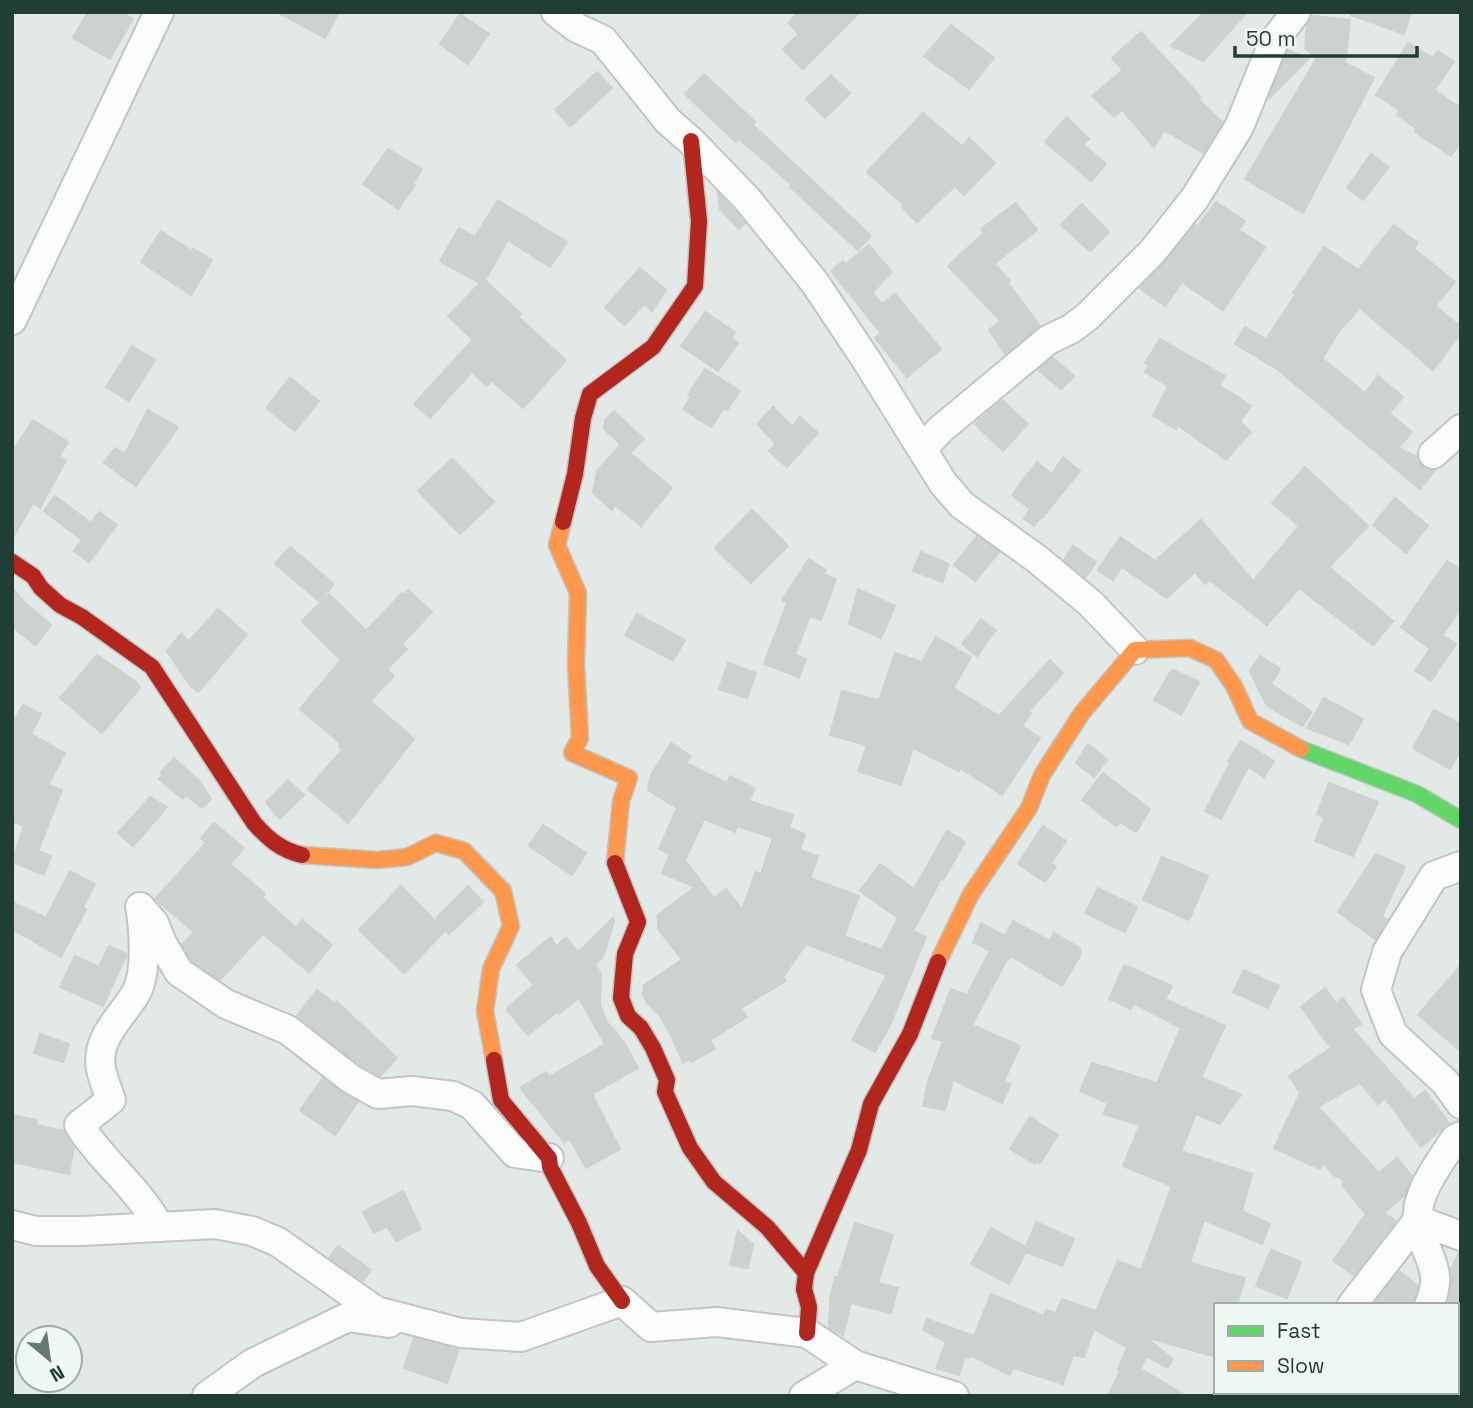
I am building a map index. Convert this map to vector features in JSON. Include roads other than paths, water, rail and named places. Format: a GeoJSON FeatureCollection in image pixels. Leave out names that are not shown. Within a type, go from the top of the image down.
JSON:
{"type":"FeatureCollection","features":[{"type":"Feature","properties":{"kind":"street"},"geometry":{"type":"LineString","coordinates":[[12,320],[159,12]]}},
{"type":"Feature","properties":{"kind":"street"},"geometry":{"type":"LineString","coordinates":[[556,12],[577,28],[603,40],[668,121],[747,199],[815,283],[943,483],[962,505],[1037,559],[1090,603],[1135,650]]}},
{"type":"Feature","properties":{"kind":"street"},"geometry":{"type":"LineString","coordinates":[[922,449],[941,429],[1048,340],[1071,329],[1087,317],[1153,251],[1195,198],[1239,127],[1274,41],[1296,12]]}},
{"type":"Feature","properties":{"kind":"street"},"geometry":{"type":"LineString","coordinates":[[691,141],[699,221],[695,286],[653,347],[590,394],[583,418],[575,474],[557,545],[578,593],[576,665],[580,738],[572,753],[629,778],[621,801],[615,863],[638,922],[625,954],[621,998],[628,1016],[641,1028],[653,1048],[667,1080],[665,1092],[691,1148],[714,1182],[767,1227],[806,1273]]}},
{"type":"Feature","properties":{"kind":"street"},"geometry":{"type":"LineString","coordinates":[[1433,454],[1461,429]]}},
{"type":"Feature","properties":{"kind":"street"},"geometry":{"type":"LineString","coordinates":[[12,562],[33,576],[41,588],[60,605],[82,617],[152,667],[213,763],[254,823],[270,841],[289,852],[310,857],[377,860],[407,857],[436,843],[464,851],[503,891],[511,926],[491,969],[485,1011],[501,1100],[549,1158],[550,1167],[579,1223],[597,1266],[622,1301],[651,1327],[718,1322],[807,1333],[855,1365],[954,1396]]}},
{"type":"Feature","properties":{"kind":"street"},"geometry":{"type":"LineString","coordinates":[[807,1333],[809,1307],[804,1289],[806,1273],[859,1150],[872,1104],[909,1034],[933,974],[971,894],[1029,808],[1042,775],[1082,713],[1135,650],[1190,648],[1216,660],[1234,686],[1250,721],[1290,745],[1417,794],[1461,820]]}},
{"type":"Feature","properties":{"kind":"street"},"geometry":{"type":"LineString","coordinates":[[1461,866],[1434,876],[1387,952],[1376,990],[1393,1034],[1445,1082],[1461,1104]]}},
{"type":"Feature","properties":{"kind":"street"},"geometry":{"type":"LineString","coordinates":[[159,1227],[149,1208],[109,1165],[79,1125],[111,1100],[100,1068],[101,1049],[110,1030],[137,990],[145,943],[140,907],[153,923],[179,972],[226,1004],[288,1030],[351,1079],[378,1094],[412,1091],[453,1096],[472,1105],[515,1153],[549,1158]]}},
{"type":"Feature","properties":{"kind":"street"},"geometry":{"type":"LineString","coordinates":[[1354,1303],[1418,1220],[1424,1186],[1455,1139],[1461,1136]]}},
{"type":"Feature","properties":{"kind":"street"},"geometry":{"type":"LineString","coordinates":[[1418,1220],[1461,1236]]}},
{"type":"Feature","properties":{"kind":"street"},"geometry":{"type":"LineString","coordinates":[[1418,1220],[1432,1261],[1436,1288],[1430,1303]]}},
{"type":"Feature","properties":{"kind":"street"},"geometry":{"type":"LineString","coordinates":[[12,1225],[36,1231],[215,1224],[252,1231],[278,1242],[376,1311],[461,1333]]}},
{"type":"Feature","properties":{"kind":"street"},"geometry":{"type":"LineString","coordinates":[[207,1396],[253,1363],[348,1317],[461,1333],[521,1336],[622,1301]]}},
{"type":"Feature","properties":{"kind":"street"},"geometry":{"type":"LineString","coordinates":[[804,1396],[855,1365]]}}]}
